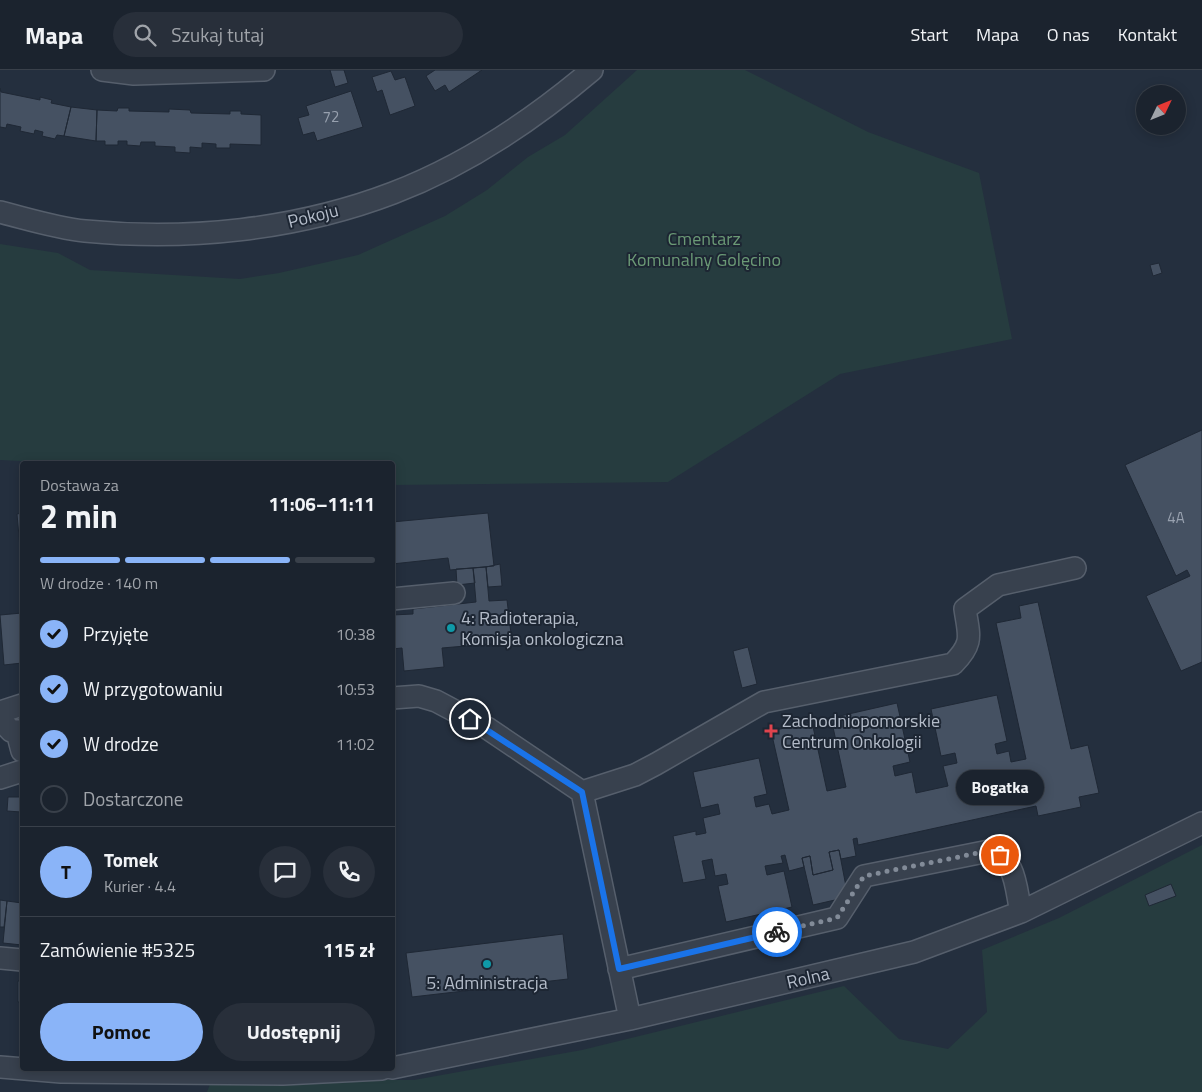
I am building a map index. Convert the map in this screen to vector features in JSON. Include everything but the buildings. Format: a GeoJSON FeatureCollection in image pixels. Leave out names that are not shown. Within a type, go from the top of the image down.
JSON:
{"type":"FeatureCollection","features":[{"type":"Feature","properties":{"kind":"street"},"geometry":{"type":"LineString","coordinates":[[102,70],[134,74],[264,70]]}},
{"type":"Feature","properties":{"kind":"street","name":"Pokoju"},"geometry":{"type":"LineString","coordinates":[[0,212],[43,224],[84,231],[145,234],[212,233],[315,217],[393,193],[474,154],[554,100],[592,70]]}},
{"type":"Feature","properties":{"kind":"street"},"geometry":{"type":"LineString","coordinates":[[582,792],[635,775],[764,702],[953,664],[966,650],[969,635],[965,609],[998,584],[1075,568]]}},
{"type":"Feature","properties":{"kind":"street"},"geometry":{"type":"LineString","coordinates":[[395,599],[454,593]]}},
{"type":"Feature","properties":{"kind":"street"},"geometry":{"type":"LineString","coordinates":[[395,698],[419,696],[436,701],[487,728],[582,792],[630,1019]]}},
{"type":"Feature","properties":{"kind":"street"},"geometry":{"type":"LineString","coordinates":[[0,712],[20,706]]}},
{"type":"Feature","properties":{"kind":"street"},"geometry":{"type":"LineString","coordinates":[[0,778],[20,771]]}},
{"type":"Feature","properties":{"kind":"street","name":"Rolna"},"geometry":{"type":"LineString","coordinates":[[395,1067],[630,1019],[914,952],[1021,912],[1202,823]]}},
{"type":"Feature","properties":{"kind":"street"},"geometry":{"type":"LineString","coordinates":[[619,969],[837,918],[864,876],[988,851],[1000,855],[1011,866],[1021,912]]}},
{"type":"Feature","properties":{"kind":"street"},"geometry":{"type":"LineString","coordinates":[[0,958],[20,960]]}},
{"type":"Feature","properties":{"kind":"street"},"geometry":{"type":"LineString","coordinates":[[0,1068],[20,1069]]}},
{"type":"Feature","properties":{"kind":"street"},"geometry":{"type":"LineString","coordinates":[[46,1071],[283,1074],[360,1071]]}},
{"type":"Feature","properties":{"kind":"green space","name":"Cmentarz Komunalny Golęcino"},"geometry":{"type":"Polygon","coordinates":[[[637,70],[745,70],[868,132],[979,173],[1012,339],[840,374],[668,482],[395,485],[395,461],[0,460],[0,244],[58,253],[90,270],[240,279],[279,273],[358,255],[445,216],[487,190],[528,157],[565,135],[637,70]]]}},
{"type":"Feature","properties":{"kind":"green space"},"geometry":{"type":"Polygon","coordinates":[[[1202,845],[1202,1092],[207,1092],[212,1079],[414,1080],[582,1050],[844,986],[899,1039],[948,1049],[987,1012],[982,950],[1059,918],[1202,845]]]}},
{"type":"Feature","properties":{"kind":"way so far"},"geometry":{"type":"LineString","coordinates":[[777,932],[837,918],[864,876],[988,851],[1000,855]]}},
{"type":"Feature","properties":{"kind":"place","name":"4: Radioterapia, Komisja onkologiczna"},"geometry":{"type":"Point","coordinates":[451,628]}},
{"type":"Feature","properties":{"kind":"place","name":"Zachodniopomorskie Centrum Onkologii"},"geometry":{"type":"Point","coordinates":[771,731]}},
{"type":"Feature","properties":{"kind":"place","name":"Bogatka"},"geometry":{"type":"Point","coordinates":[1000,855]}},
{"type":"Feature","properties":{"kind":"place","name":"5: Administracja"},"geometry":{"type":"Point","coordinates":[487,964]}},
{"type":"Feature","properties":{"kind":"route"},"geometry":{"type":"LineString","coordinates":[[470,719],[487,728],[555,776],[582,792],[619,969],[777,932]]}}]}
